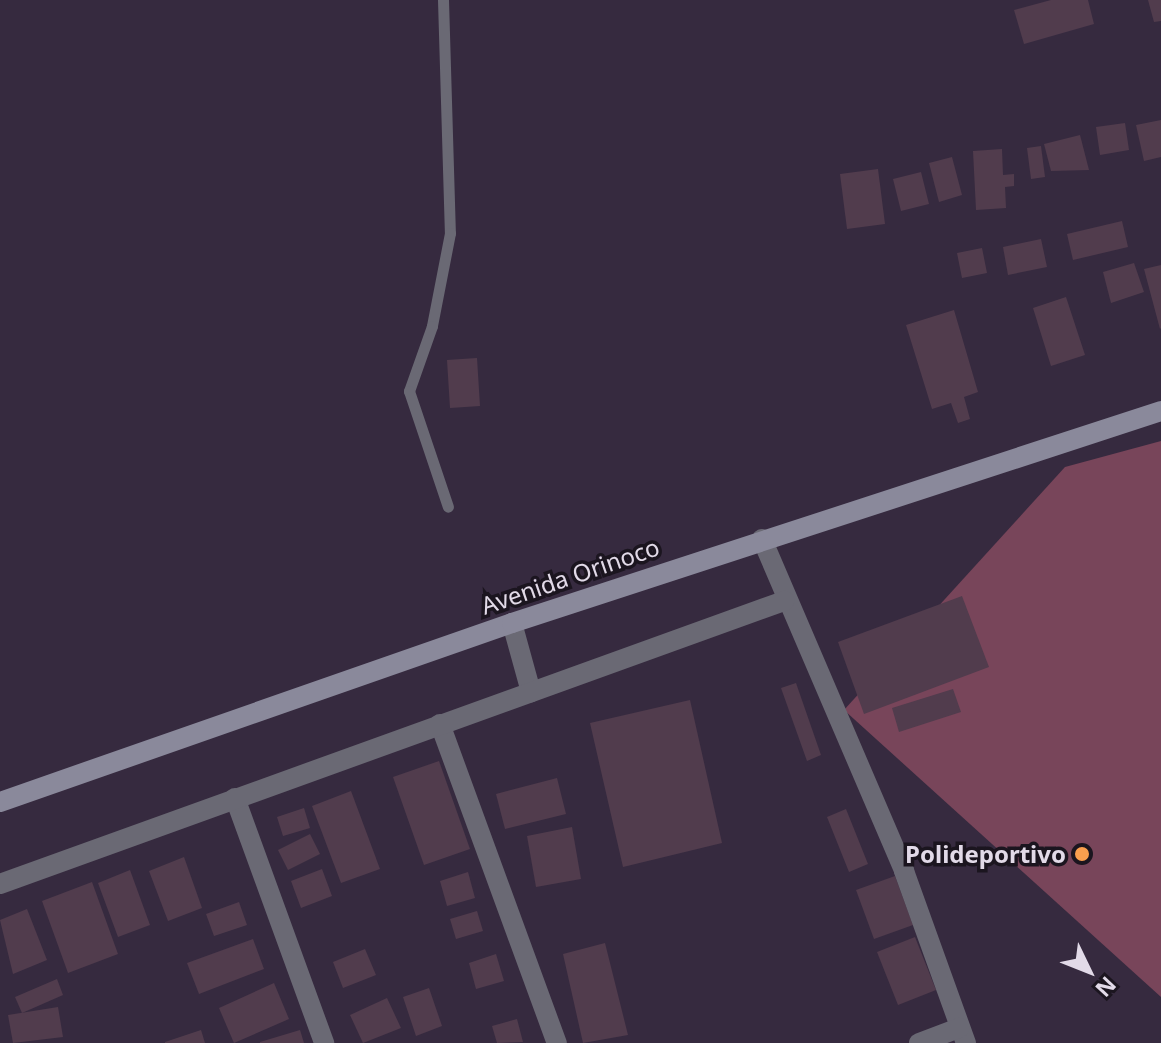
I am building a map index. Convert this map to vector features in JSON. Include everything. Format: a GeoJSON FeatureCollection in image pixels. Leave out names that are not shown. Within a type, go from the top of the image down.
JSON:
{"type":"FeatureCollection","features":[{"type":"Feature","properties":{"kind":"main road","name":"Avenida Orinoco"},"geometry":{"type":"LineString","coordinates":[[0,802],[512,623],[1161,411]]}},
{"type":"Feature","properties":{"kind":"street"},"geometry":{"type":"LineString","coordinates":[[762,539],[784,601],[904,871],[962,1036],[919,1043]]}},
{"type":"Feature","properties":{"kind":"street"},"geometry":{"type":"LineString","coordinates":[[0,884],[784,601]]}},
{"type":"Feature","properties":{"kind":"street"},"geometry":{"type":"LineString","coordinates":[[512,623],[531,692]]}},
{"type":"Feature","properties":{"kind":"street"},"geometry":{"type":"LineString","coordinates":[[440,724],[557,1043]]}},
{"type":"Feature","properties":{"kind":"street"},"geometry":{"type":"LineString","coordinates":[[235,798],[324,1043]]}},
{"type":"Feature","properties":{"kind":"lane"},"geometry":{"type":"LineString","coordinates":[[443,0],[450,233],[432,326],[409,391],[448,507]]}},
{"type":"Feature","properties":{"kind":"shaded area","name":"Polideportivo"},"geometry":{"type":"Polygon","coordinates":[[[1161,441],[1161,997],[844,710],[1065,467],[1161,441]]]}},
{"type":"Feature","properties":{"kind":"building"},"geometry":{"type":"Polygon","coordinates":[[[1051,0],[1088,0],[1094,24],[1024,44],[1014,10],[1051,0]]]}},
{"type":"Feature","properties":{"kind":"building"},"geometry":{"type":"Polygon","coordinates":[[[1148,0],[1161,0],[1161,21],[1154,22],[1148,0]]]}},
{"type":"Feature","properties":{"kind":"building"},"geometry":{"type":"Polygon","coordinates":[[[1161,120],[1161,157],[1144,161],[1136,125],[1161,120]]]}},
{"type":"Feature","properties":{"kind":"building"},"geometry":{"type":"Polygon","coordinates":[[[1125,123],[1129,150],[1100,155],[1096,127],[1125,123]]]}},
{"type":"Feature","properties":{"kind":"building"},"geometry":{"type":"Polygon","coordinates":[[[1080,135],[1089,170],[1051,171],[1044,144],[1080,135]]]}},
{"type":"Feature","properties":{"kind":"building"},"geometry":{"type":"Polygon","coordinates":[[[1041,146],[1045,177],[1031,179],[1027,148],[1041,146]]]}},
{"type":"Feature","properties":{"kind":"building"},"geometry":{"type":"Polygon","coordinates":[[[1002,149],[1003,175],[1014,174],[1014,186],[1005,187],[1006,208],[976,210],[973,151],[1002,149]]]}},
{"type":"Feature","properties":{"kind":"building"},"geometry":{"type":"Polygon","coordinates":[[[952,157],[962,195],[939,202],[929,163],[952,157]]]}},
{"type":"Feature","properties":{"kind":"building"},"geometry":{"type":"Polygon","coordinates":[[[878,169],[885,224],[847,229],[840,174],[878,169]]]}},
{"type":"Feature","properties":{"kind":"building"},"geometry":{"type":"Polygon","coordinates":[[[921,172],[929,204],[901,211],[893,179],[921,172]]]}},
{"type":"Feature","properties":{"kind":"building"},"geometry":{"type":"Polygon","coordinates":[[[1122,221],[1128,247],[1073,260],[1067,234],[1122,221]]]}},
{"type":"Feature","properties":{"kind":"building"},"geometry":{"type":"Polygon","coordinates":[[[1041,239],[1047,267],[1008,275],[1003,247],[1041,239]]]}},
{"type":"Feature","properties":{"kind":"building"},"geometry":{"type":"Polygon","coordinates":[[[982,248],[987,273],[962,278],[957,253],[982,248]]]}},
{"type":"Feature","properties":{"kind":"building"},"geometry":{"type":"Polygon","coordinates":[[[1134,263],[1144,292],[1111,303],[1103,272],[1134,263]]]}},
{"type":"Feature","properties":{"kind":"building"},"geometry":{"type":"Polygon","coordinates":[[[1161,265],[1161,328],[1160,329],[1144,269],[1161,265]]]}},
{"type":"Feature","properties":{"kind":"building"},"geometry":{"type":"Polygon","coordinates":[[[1066,297],[1085,355],[1051,366],[1033,308],[1066,297]]]}},
{"type":"Feature","properties":{"kind":"building"},"geometry":{"type":"Polygon","coordinates":[[[954,310],[978,392],[964,397],[970,419],[958,423],[951,403],[932,409],[906,325],[954,310]]]}},
{"type":"Feature","properties":{"kind":"building"},"geometry":{"type":"Polygon","coordinates":[[[477,358],[480,406],[450,408],[447,360],[477,358]]]}},
{"type":"Feature","properties":{"kind":"building"},"geometry":{"type":"Polygon","coordinates":[[[962,596],[989,667],[864,714],[838,642],[962,596]]]}},
{"type":"Feature","properties":{"kind":"building"},"geometry":{"type":"Polygon","coordinates":[[[796,683],[821,755],[807,761],[781,688],[796,683]]]}},
{"type":"Feature","properties":{"kind":"building"},"geometry":{"type":"Polygon","coordinates":[[[953,689],[961,712],[899,732],[892,708],[953,689]]]}},
{"type":"Feature","properties":{"kind":"building"},"geometry":{"type":"Polygon","coordinates":[[[690,700],[722,843],[623,867],[590,723],[690,700]]]}},
{"type":"Feature","properties":{"kind":"building"},"geometry":{"type":"Polygon","coordinates":[[[439,761],[470,849],[424,865],[393,777],[439,761]]]}},
{"type":"Feature","properties":{"kind":"building"},"geometry":{"type":"Polygon","coordinates":[[[557,778],[566,814],[505,829],[496,794],[557,778]]]}},
{"type":"Feature","properties":{"kind":"building"},"geometry":{"type":"Polygon","coordinates":[[[351,791],[380,869],[341,883],[312,806],[351,791]]]}},
{"type":"Feature","properties":{"kind":"building"},"geometry":{"type":"Polygon","coordinates":[[[304,808],[310,828],[283,836],[277,817],[304,808]]]}},
{"type":"Feature","properties":{"kind":"building"},"geometry":{"type":"Polygon","coordinates":[[[846,809],[868,864],[849,872],[827,817],[846,809]]]}},
{"type":"Feature","properties":{"kind":"building"},"geometry":{"type":"Polygon","coordinates":[[[572,827],[581,879],[536,887],[527,836],[572,827]]]}},
{"type":"Feature","properties":{"kind":"building"},"geometry":{"type":"Polygon","coordinates":[[[310,834],[320,854],[288,870],[278,850],[310,834]]]}},
{"type":"Feature","properties":{"kind":"building"},"geometry":{"type":"Polygon","coordinates":[[[184,857],[202,908],[168,921],[149,871],[184,857]]]}},
{"type":"Feature","properties":{"kind":"building"},"geometry":{"type":"Polygon","coordinates":[[[322,869],[332,896],[301,908],[291,881],[322,869]]]}},
{"type":"Feature","properties":{"kind":"building"},"geometry":{"type":"Polygon","coordinates":[[[130,870],[150,925],[118,937],[98,883],[130,870]]]}},
{"type":"Feature","properties":{"kind":"building"},"geometry":{"type":"Polygon","coordinates":[[[468,872],[475,898],[447,906],[440,881],[468,872]]]}},
{"type":"Feature","properties":{"kind":"building"},"geometry":{"type":"Polygon","coordinates":[[[895,876],[913,925],[874,939],[856,890],[895,876]]]}},
{"type":"Feature","properties":{"kind":"building"},"geometry":{"type":"Polygon","coordinates":[[[92,882],[118,954],[68,973],[42,901],[92,882]]]}},
{"type":"Feature","properties":{"kind":"building"},"geometry":{"type":"Polygon","coordinates":[[[239,902],[247,925],[214,936],[206,914],[239,902]]]}},
{"type":"Feature","properties":{"kind":"building"},"geometry":{"type":"Polygon","coordinates":[[[27,909],[47,960],[13,974],[0,920],[27,909]]]}},
{"type":"Feature","properties":{"kind":"building"},"geometry":{"type":"Polygon","coordinates":[[[477,911],[483,931],[456,939],[450,919],[477,911]]]}},
{"type":"Feature","properties":{"kind":"building"},"geometry":{"type":"Polygon","coordinates":[[[915,937],[936,990],[898,1005],[877,952],[915,937]]]}},
{"type":"Feature","properties":{"kind":"building"},"geometry":{"type":"Polygon","coordinates":[[[253,939],[264,969],[199,994],[187,963],[253,939]]]}},
{"type":"Feature","properties":{"kind":"building"},"geometry":{"type":"Polygon","coordinates":[[[605,943],[628,1035],[583,1043],[563,954],[605,943]]]}},
{"type":"Feature","properties":{"kind":"building"},"geometry":{"type":"Polygon","coordinates":[[[365,949],[376,975],[343,988],[333,962],[365,949]]]}},
{"type":"Feature","properties":{"kind":"building"},"geometry":{"type":"Polygon","coordinates":[[[496,954],[504,981],[476,989],[469,963],[496,954]]]}},
{"type":"Feature","properties":{"kind":"building"},"geometry":{"type":"Polygon","coordinates":[[[57,979],[63,995],[22,1013],[15,997],[57,979]]]}},
{"type":"Feature","properties":{"kind":"building"},"geometry":{"type":"Polygon","coordinates":[[[274,983],[289,1019],[234,1043],[219,1008],[274,983]]]}},
{"type":"Feature","properties":{"kind":"building"},"geometry":{"type":"Polygon","coordinates":[[[429,988],[442,1026],[416,1036],[403,997],[429,988]]]}},
{"type":"Feature","properties":{"kind":"building"},"geometry":{"type":"Polygon","coordinates":[[[387,998],[401,1028],[363,1043],[350,1015],[387,998]]]}},
{"type":"Feature","properties":{"kind":"building"},"geometry":{"type":"Polygon","coordinates":[[[58,1007],[63,1037],[13,1043],[8,1015],[58,1007]]]}},
{"type":"Feature","properties":{"kind":"building"},"geometry":{"type":"Polygon","coordinates":[[[517,1019],[523,1042],[497,1043],[492,1026],[517,1019]]]}},
{"type":"Feature","properties":{"kind":"building"},"geometry":{"type":"Polygon","coordinates":[[[201,1030],[205,1043],[165,1043],[165,1042],[201,1030]]]}},
{"type":"Feature","properties":{"kind":"building"},"geometry":{"type":"Polygon","coordinates":[[[300,1030],[304,1043],[260,1043],[260,1042],[300,1030]]]}},
{"type":"Feature","properties":{"kind":"place","name":"Polideportivo"},"geometry":{"type":"Point","coordinates":[1082,854]}}]}
